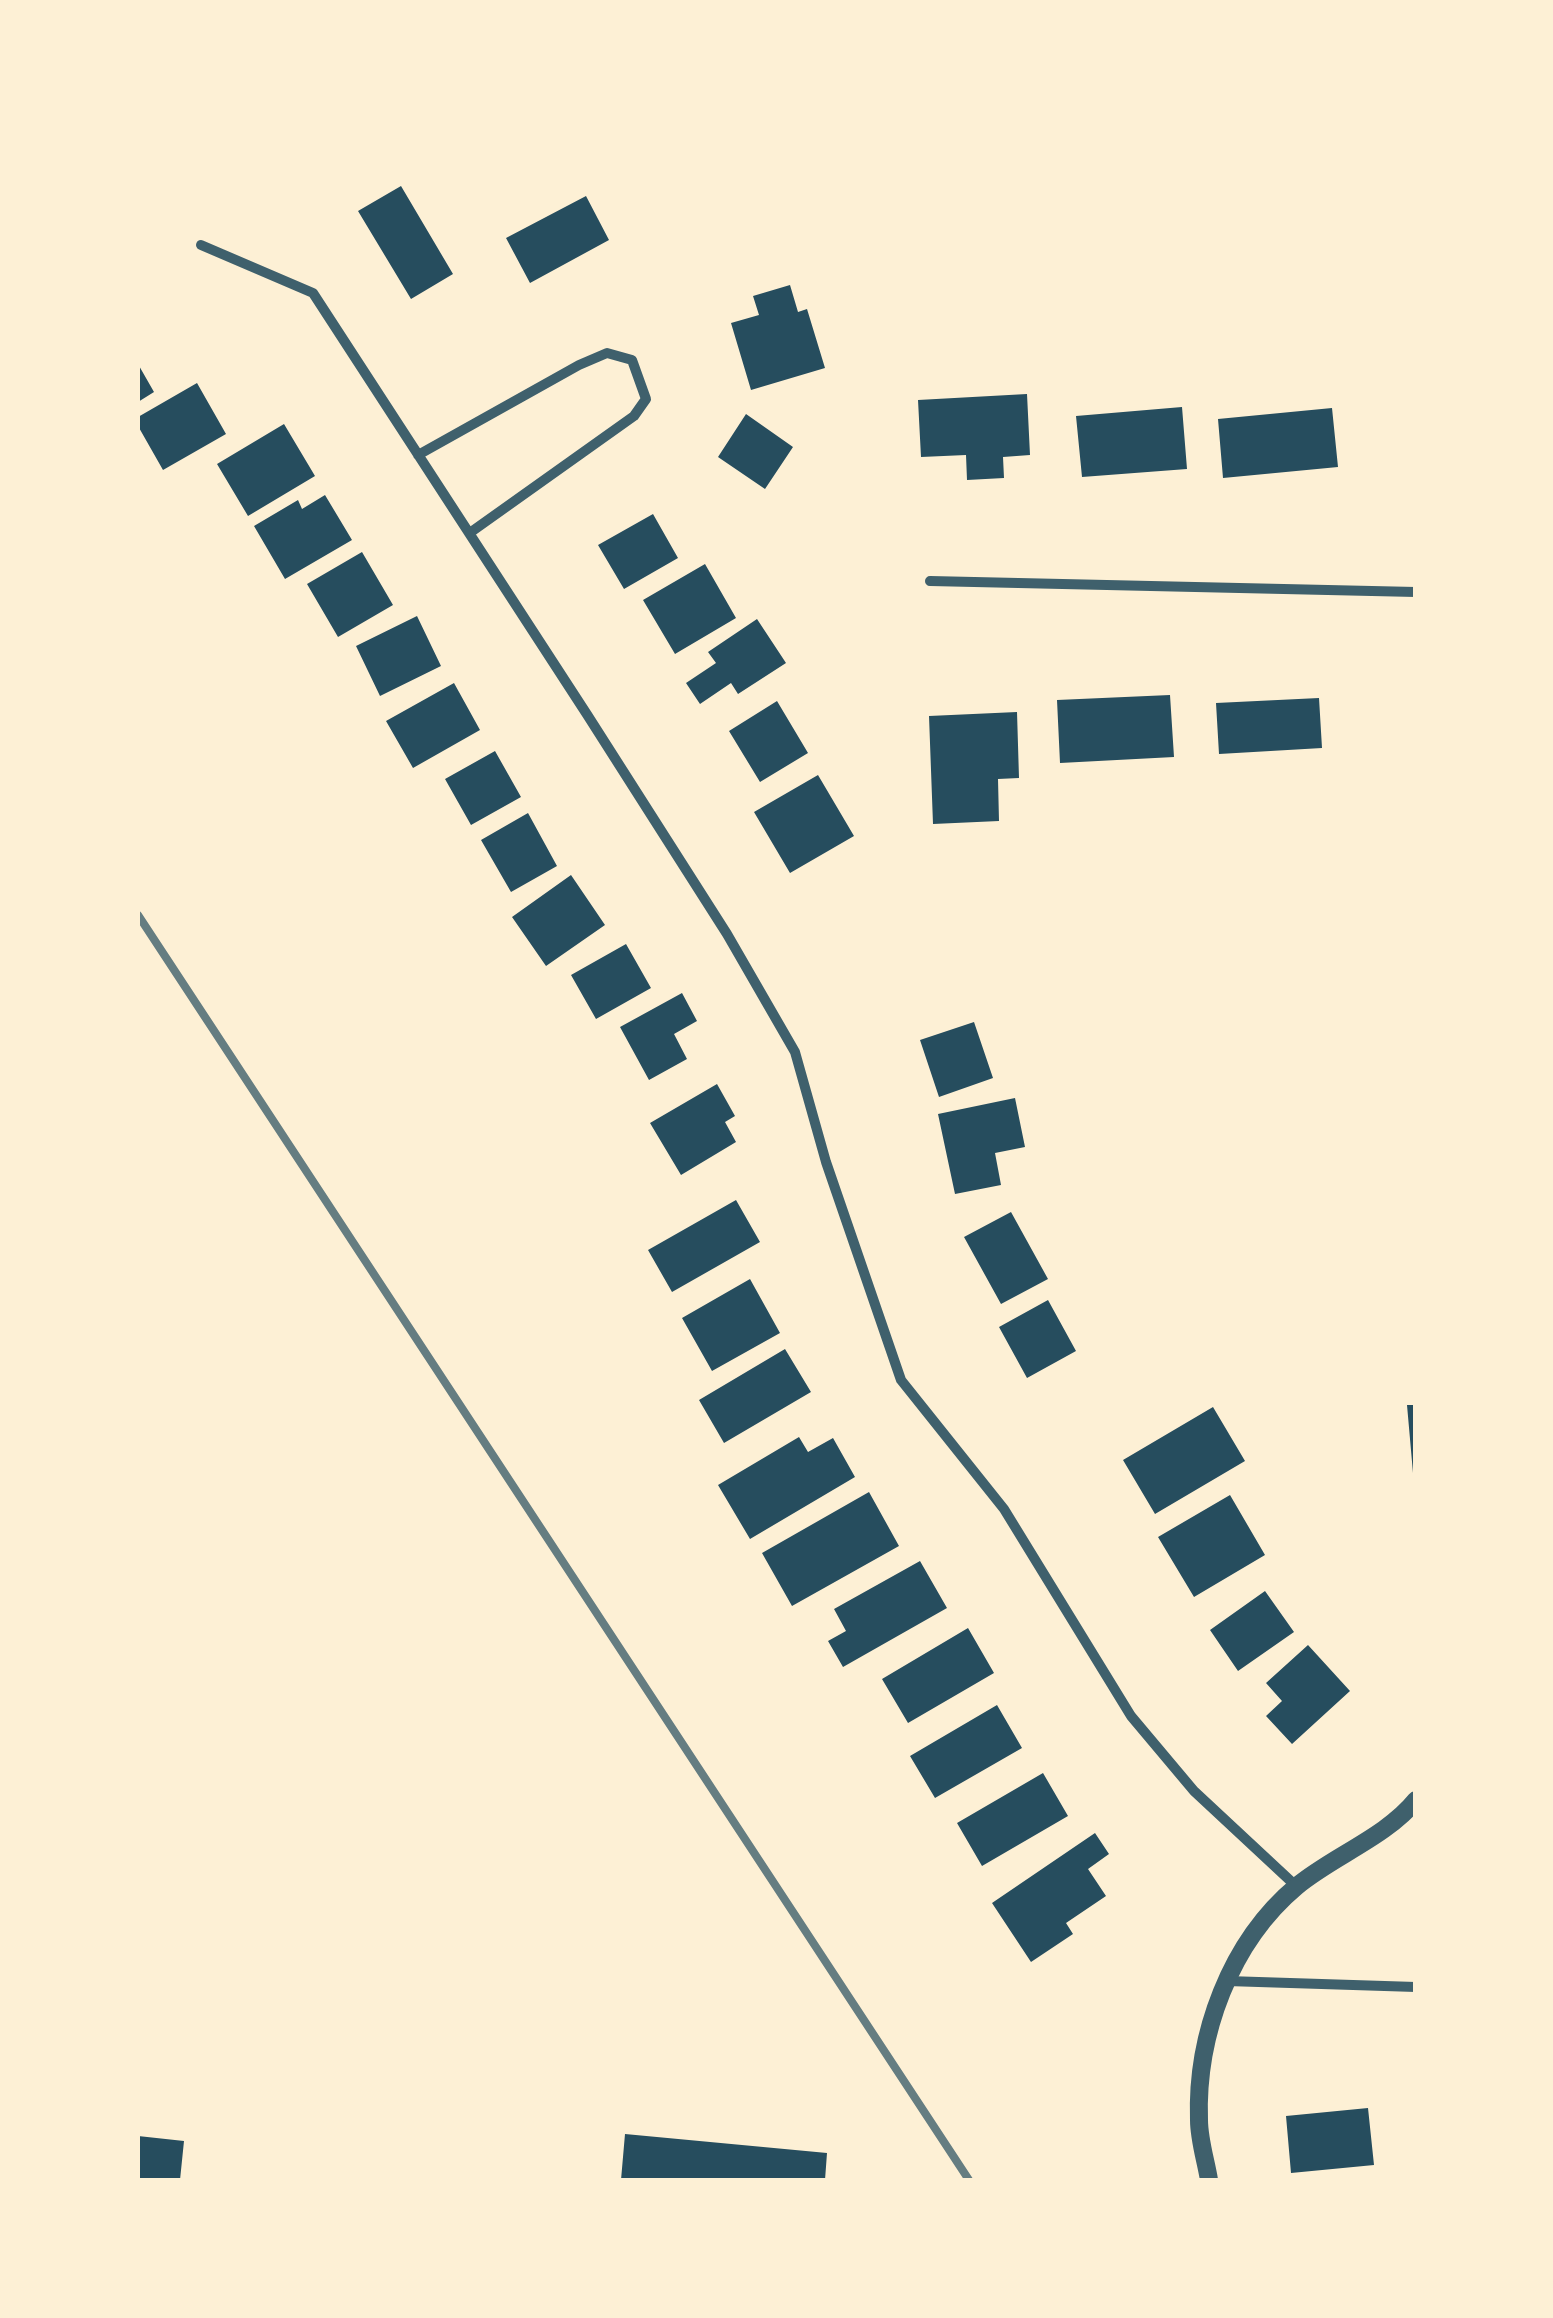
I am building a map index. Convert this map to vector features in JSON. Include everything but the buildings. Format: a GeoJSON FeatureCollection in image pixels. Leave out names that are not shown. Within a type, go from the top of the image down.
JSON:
{"type":"FeatureCollection","features":[{"type":"Feature","properties":{"kind":"street"},"geometry":{"type":"LineString","coordinates":[[201,245],[313,293],[471,532],[726,934],[795,1052],[826,1162],[901,1380],[1004,1509],[1131,1716],[1194,1792],[1296,1886]]}},
{"type":"Feature","properties":{"kind":"street"},"geometry":{"type":"LineString","coordinates":[[418,455],[578,365],[607,354],[632,360],[646,399],[634,416],[471,532]]}},
{"type":"Feature","properties":{"kind":"street"},"geometry":{"type":"LineString","coordinates":[[930,581],[1416,592]]}},
{"type":"Feature","properties":{"kind":"street"},"geometry":{"type":"LineString","coordinates":[[1209,2180],[1199,2122],[1203,2044],[1226,1981],[1256,1930],[1296,1886],[1416,1800]]}},
{"type":"Feature","properties":{"kind":"street"},"geometry":{"type":"LineString","coordinates":[[1226,1981],[1416,1987]]}},
{"type":"Feature","properties":{"kind":"railway"},"geometry":{"type":"LineString","coordinates":[[138,915],[969,2180]]}}]}
